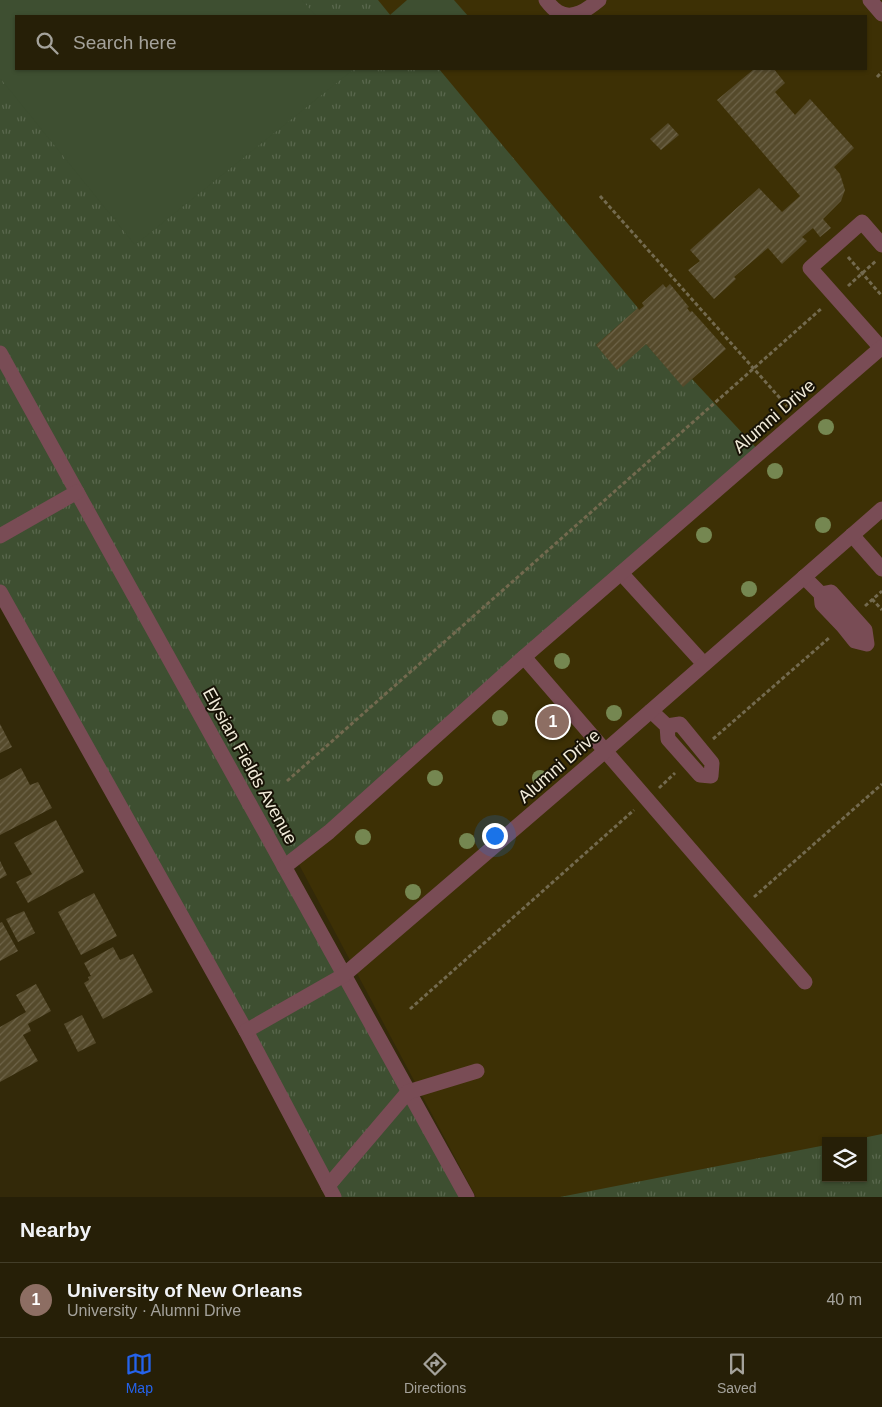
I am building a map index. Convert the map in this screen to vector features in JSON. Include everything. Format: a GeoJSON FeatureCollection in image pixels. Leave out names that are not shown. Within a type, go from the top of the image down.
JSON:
{"type":"FeatureCollection","features":[{"type":"Feature","properties":{"kind":"street"},"geometry":{"type":"LineString","coordinates":[[546,0],[558,12],[572,15],[585,11],[599,0]]}},
{"type":"Feature","properties":{"kind":"street"},"geometry":{"type":"LineString","coordinates":[[870,0],[882,14]]}},
{"type":"Feature","properties":{"kind":"street"},"geometry":{"type":"LineString","coordinates":[[881,348],[810,268],[862,222],[882,245]]}},
{"type":"Feature","properties":{"kind":"street","name":"Alumni Drive"},"geometry":{"type":"LineString","coordinates":[[284,867],[329,832],[524,657],[881,348]]}},
{"type":"Feature","properties":{"kind":"street","name":"Elysian Fields Avenue"},"geometry":{"type":"LineString","coordinates":[[0,353],[467,1197]]}},
{"type":"Feature","properties":{"kind":"street"},"geometry":{"type":"LineString","coordinates":[[0,536],[77,492]]}},
{"type":"Feature","properties":{"kind":"street","name":"Alumni Drive"},"geometry":{"type":"LineString","coordinates":[[246,1031],[344,975],[605,751],[882,509]]}},
{"type":"Feature","properties":{"kind":"street"},"geometry":{"type":"LineString","coordinates":[[852,535],[882,569]]}},
{"type":"Feature","properties":{"kind":"street"},"geometry":{"type":"LineString","coordinates":[[621,573],[704,664]]}},
{"type":"Feature","properties":{"kind":"street"},"geometry":{"type":"LineString","coordinates":[[804,577],[821,594]]}},
{"type":"Feature","properties":{"kind":"street"},"geometry":{"type":"LineString","coordinates":[[0,592],[246,1031],[331,1192],[408,1092],[477,1071]]}},
{"type":"Feature","properties":{"kind":"street"},"geometry":{"type":"LineString","coordinates":[[524,657],[805,982]]}},
{"type":"Feature","properties":{"kind":"street"},"geometry":{"type":"LineString","coordinates":[[651,711],[667,726]]}},
{"type":"Feature","properties":{"kind":"path"},"geometry":{"type":"LineString","coordinates":[[877,77],[882,72]]}},
{"type":"Feature","properties":{"kind":"path"},"geometry":{"type":"LineString","coordinates":[[600,196],[799,419]]}},
{"type":"Feature","properties":{"kind":"path"},"geometry":{"type":"LineString","coordinates":[[836,244],[882,296]]}},
{"type":"Feature","properties":{"kind":"path"},"geometry":{"type":"LineString","coordinates":[[287,781],[882,256]]}},
{"type":"Feature","properties":{"kind":"path"},"geometry":{"type":"LineString","coordinates":[[872,600],[882,610]]}},
{"type":"Feature","properties":{"kind":"path"},"geometry":{"type":"LineString","coordinates":[[754,897],[882,784]]}},
{"type":"Feature","properties":{"kind":"shaded area"},"geometry":{"type":"Polygon","coordinates":[[[0,0],[882,0],[882,1197],[476,1197],[0,303],[0,0]]]}},
{"type":"Feature","properties":{"kind":"green space"},"geometry":{"type":"Polygon","coordinates":[[[0,0],[378,0],[390,15],[15,15],[15,70],[440,70],[638,308],[596,345],[617,369],[646,344],[683,386],[692,379],[761,453],[284,867],[467,1197],[334,1197],[0,592],[0,0]]]}},
{"type":"Feature","properties":{"kind":"green space"},"geometry":{"type":"Polygon","coordinates":[[[0,0],[302,0],[315,15],[15,15],[15,70],[353,70],[135,245],[0,78],[0,0]]]}},
{"type":"Feature","properties":{"kind":"green space"},"geometry":{"type":"Polygon","coordinates":[[[407,0],[454,0],[467,15],[390,15],[407,0]]]}},
{"type":"Feature","properties":{"kind":"green space"},"geometry":{"type":"Polygon","coordinates":[[[882,1134],[882,1197],[560,1197],[822,1146],[822,1182],[867,1182],[867,1137],[882,1134]]]}},
{"type":"Feature","properties":{"kind":"building"},"geometry":{"type":"Polygon","coordinates":[[[753,70],[775,70],[785,83],[775,92],[795,115],[810,99],[854,148],[834,167],[840,174],[845,190],[841,201],[823,219],[831,228],[820,237],[813,228],[802,237],[807,241],[782,264],[768,248],[734,277],[736,279],[714,299],[688,270],[700,261],[690,250],[759,188],[782,212],[800,196],[717,100],[753,70]]]}},
{"type":"Feature","properties":{"kind":"building"},"geometry":{"type":"Polygon","coordinates":[[[668,123],[679,135],[661,150],[650,139],[668,123]]]}},
{"type":"Feature","properties":{"kind":"building"},"geometry":{"type":"Polygon","coordinates":[[[663,284],[666,288],[670,284],[689,307],[687,308],[690,312],[692,311],[726,349],[683,387],[646,344],[617,370],[596,345],[638,308],[639,310],[644,306],[642,303],[663,284]]]}},
{"type":"Feature","properties":{"kind":"building"},"geometry":{"type":"Polygon","coordinates":[[[0,724],[12,747],[0,753],[0,724]]]}},
{"type":"Feature","properties":{"kind":"building"},"geometry":{"type":"Polygon","coordinates":[[[21,768],[30,785],[38,782],[52,808],[0,835],[0,780],[21,768]]]}},
{"type":"Feature","properties":{"kind":"building"},"geometry":{"type":"Polygon","coordinates":[[[56,820],[84,872],[28,903],[16,882],[32,874],[14,843],[56,820]]]}},
{"type":"Feature","properties":{"kind":"building"},"geometry":{"type":"Polygon","coordinates":[[[0,861],[7,875],[0,879],[0,861]]]}},
{"type":"Feature","properties":{"kind":"building"},"geometry":{"type":"Polygon","coordinates":[[[94,893],[117,936],[81,955],[58,912],[94,893]]]}},
{"type":"Feature","properties":{"kind":"building"},"geometry":{"type":"Polygon","coordinates":[[[24,911],[35,933],[18,942],[6,919],[24,911]]]}},
{"type":"Feature","properties":{"kind":"building"},"geometry":{"type":"Polygon","coordinates":[[[2,922],[18,951],[0,961],[0,923],[2,922]]]}},
{"type":"Feature","properties":{"kind":"building"},"geometry":{"type":"Polygon","coordinates":[[[113,947],[120,960],[133,954],[153,992],[103,1019],[84,983],[91,976],[84,963],[113,947]]]}},
{"type":"Feature","properties":{"kind":"building"},"geometry":{"type":"Polygon","coordinates":[[[36,984],[51,1011],[28,1024],[31,1031],[23,1035],[38,1061],[0,1082],[0,1027],[26,1012],[16,995],[36,984]]]}},
{"type":"Feature","properties":{"kind":"building"},"geometry":{"type":"Polygon","coordinates":[[[82,1015],[96,1043],[78,1052],[64,1024],[82,1015]]]}},
{"type":"Feature","properties":{"kind":"place","name":"University of New Orleans"},"geometry":{"type":"Point","coordinates":[553,722]}}]}
